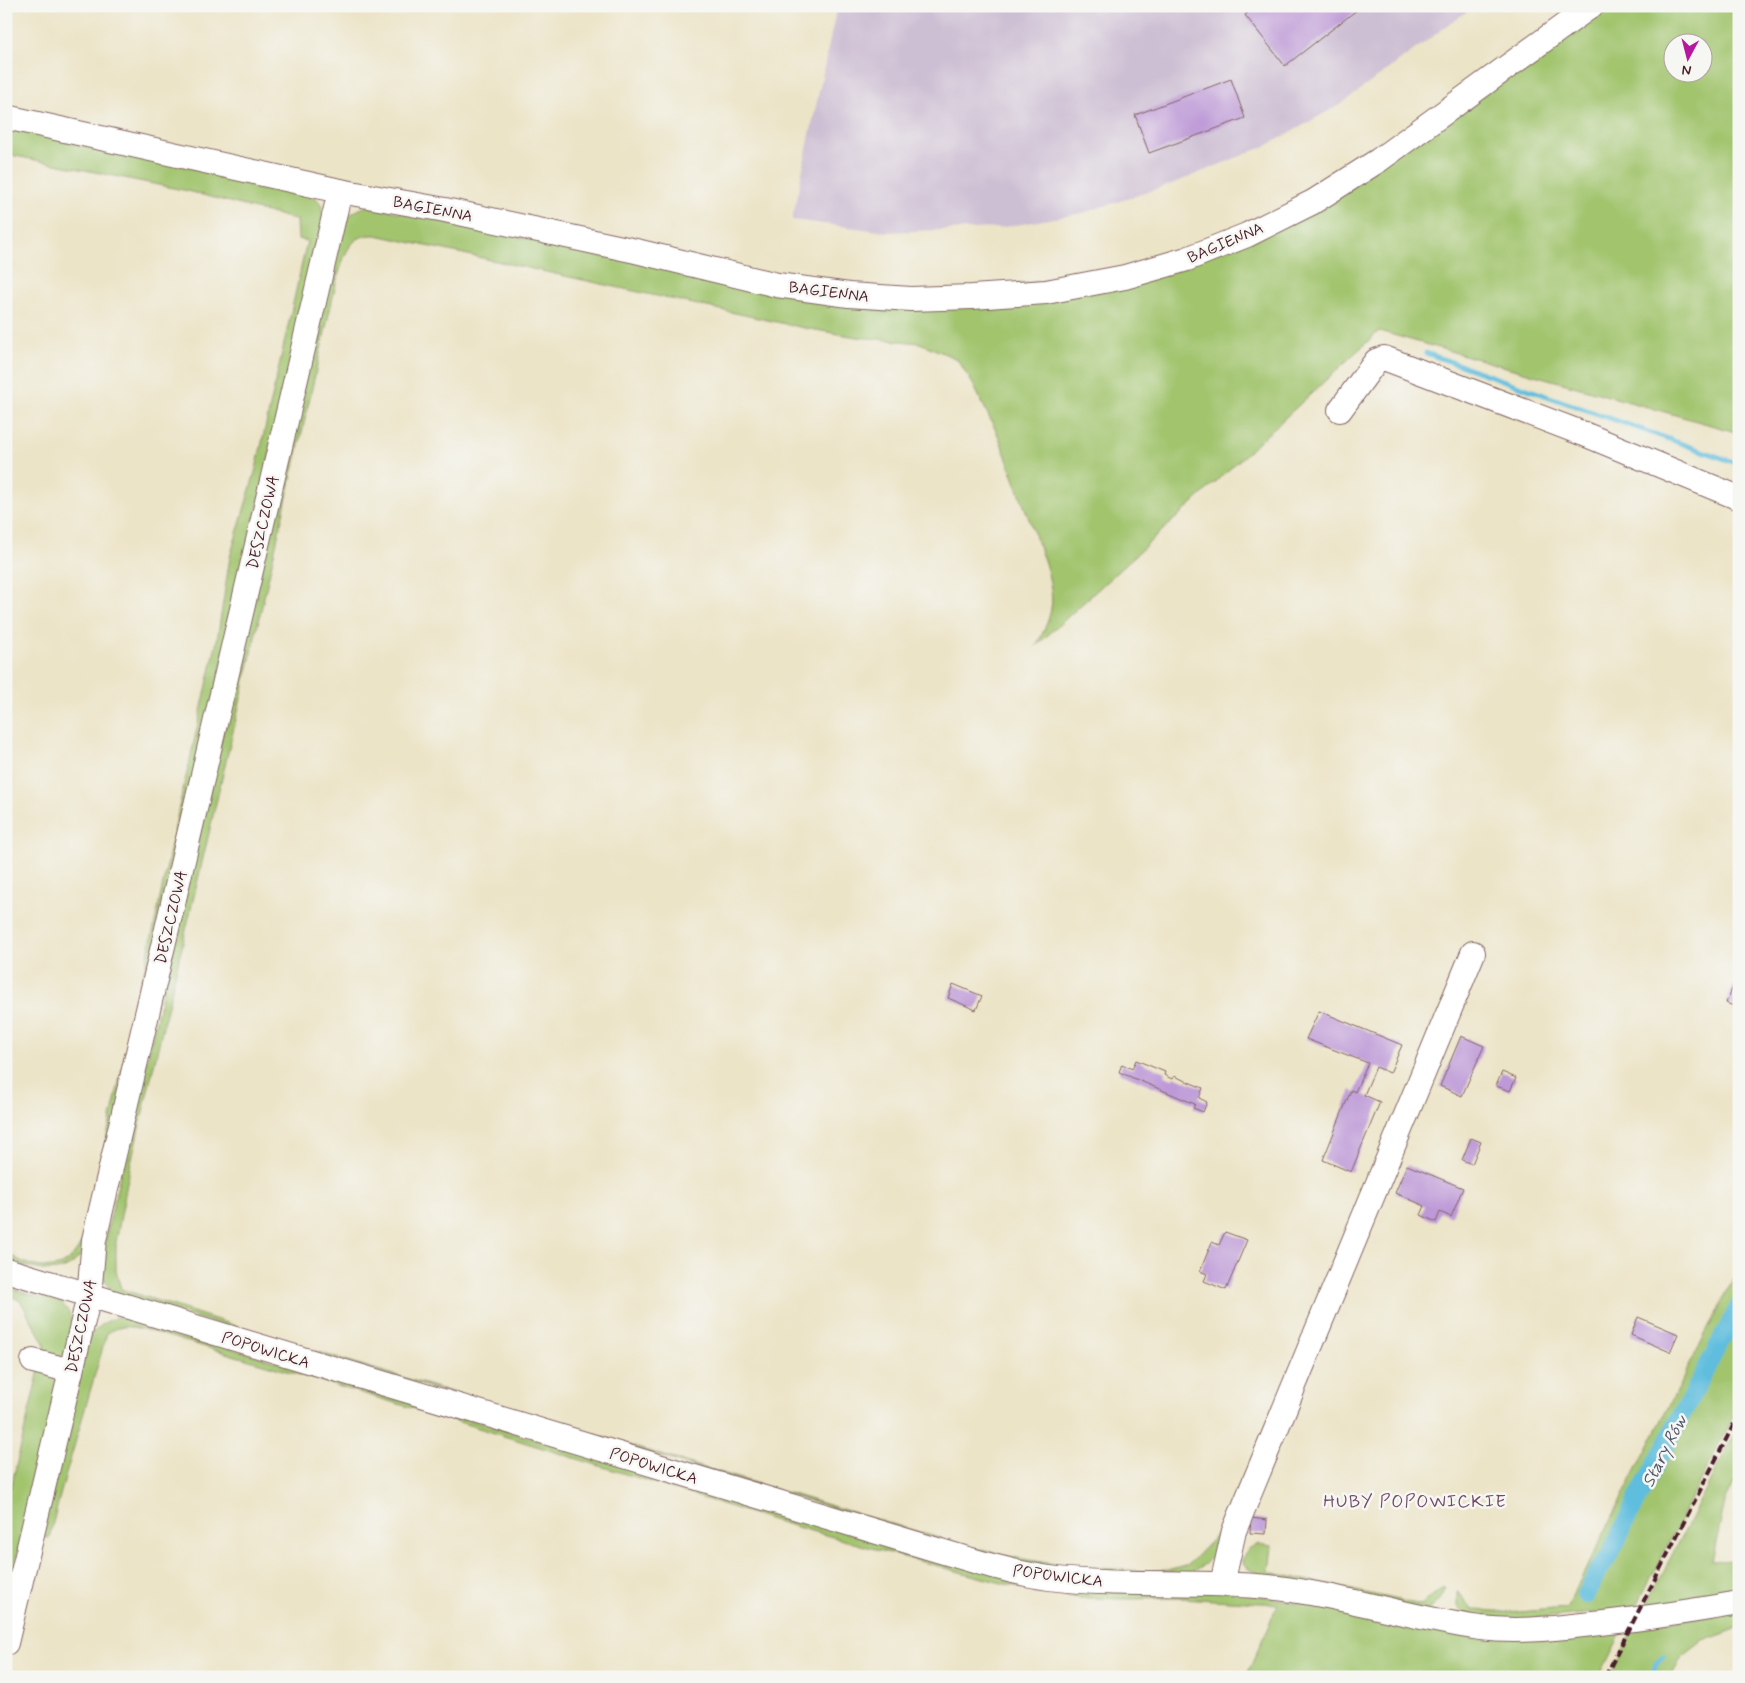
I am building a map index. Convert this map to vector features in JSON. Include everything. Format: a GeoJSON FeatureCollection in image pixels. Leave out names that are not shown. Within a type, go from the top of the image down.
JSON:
{"type":"FeatureCollection","features":[{"type":"Feature","properties":{"kind":"street","name":"BAGIENNA"},"geometry":{"type":"LineString","coordinates":[[6,117],[340,191],[445,210],[578,238],[777,285],[849,295],[911,299],[1046,292],[1125,276],[1187,258],[1247,235],[1313,202],[1378,160],[1591,6]]}},
{"type":"Feature","properties":{"kind":"street","name":"DESZCZOWA"},"geometry":{"type":"LineString","coordinates":[[6,1643],[89,1296],[94,1240],[340,191]]}},
{"type":"Feature","properties":{"kind":"street"},"geometry":{"type":"LineString","coordinates":[[1340,410],[1376,361],[1384,358],[1584,434],[1739,498]]}},
{"type":"Feature","properties":{"kind":"street"},"geometry":{"type":"LineString","coordinates":[[1222,1584],[1234,1531],[1473,953]]}},
{"type":"Feature","properties":{"kind":"street","name":"POPOWICKA"},"geometry":{"type":"LineString","coordinates":[[6,1270],[1008,1570],[1048,1578],[1269,1587],[1313,1594],[1480,1628],[1526,1631],[1633,1620],[1739,1603]]}},
{"type":"Feature","properties":{"kind":"street"},"geometry":{"type":"LineString","coordinates":[[33,1361],[71,1371]]}},
{"type":"Feature","properties":{"kind":"shaded area"},"geometry":{"type":"Polygon","coordinates":[[[837,6],[1474,6],[1341,104],[1268,145],[1169,185],[1083,213],[999,228],[887,232],[792,220],[837,6]]]}},
{"type":"Feature","properties":{"kind":"green space"},"geometry":{"type":"Polygon","coordinates":[[[1605,6],[1739,6],[1739,433],[1379,331],[1036,646],[1050,615],[1052,597],[1049,576],[999,437],[973,384],[957,359],[920,343],[857,337],[804,328],[376,235],[367,235],[359,238],[345,255],[337,279],[240,702],[131,1162],[116,1242],[116,1270],[121,1289],[321,1353],[962,1545],[1006,1556],[1059,1565],[1145,1571],[1171,1570],[1188,1565],[1214,1538],[1225,1518],[1231,1520],[1218,1549],[1205,1564],[1191,1573],[1093,1572],[1009,1561],[111,1292],[103,1277],[103,1249],[341,223],[347,217],[367,206],[848,304],[1189,264],[1443,123],[1605,6]]]}},
{"type":"Feature","properties":{"kind":"green space"},"geometry":{"type":"Polygon","coordinates":[[[6,123],[315,197],[321,204],[324,219],[89,1240],[80,1255],[71,1264],[63,1269],[54,1270],[35,1269],[6,1261],[6,1251],[19,1260],[34,1266],[58,1266],[71,1258],[84,1238],[217,641],[230,557],[256,469],[307,241],[298,239],[297,220],[188,191],[6,154],[6,123]]]}},
{"type":"Feature","properties":{"kind":"green space"},"geometry":{"type":"Polygon","coordinates":[[[1739,1268],[1739,1405],[1635,1609],[1519,1620],[1467,1616],[1458,1607],[1458,1591],[1472,1610],[1518,1612],[1566,1608],[1739,1268]]]}},
{"type":"Feature","properties":{"kind":"green space"},"geometry":{"type":"Polygon","coordinates":[[[6,1287],[45,1299],[48,1293],[64,1306],[70,1315],[72,1325],[6,1602],[6,1486],[11,1487],[45,1345],[20,1300],[6,1295],[6,1287]]]}},
{"type":"Feature","properties":{"kind":"green space"},"geometry":{"type":"Polygon","coordinates":[[[116,1317],[129,1318],[892,1546],[1249,1594],[1391,1619],[1624,1627],[1599,1677],[1246,1677],[1278,1604],[1181,1598],[1079,1598],[1005,1584],[776,1521],[456,1421],[151,1331],[129,1327],[119,1328],[107,1333],[49,1538],[41,1536],[90,1335],[104,1323],[116,1317]]]}},
{"type":"Feature","properties":{"kind":"green space"},"geometry":{"type":"Polygon","coordinates":[[[1739,1425],[1739,1473],[1725,1502],[1712,1561],[1739,1560],[1739,1596],[1643,1611],[1739,1425]]]}},
{"type":"Feature","properties":{"kind":"green space"},"geometry":{"type":"Polygon","coordinates":[[[1259,1544],[1272,1546],[1269,1572],[1421,1605],[1442,1588],[1446,1588],[1438,1602],[1426,1611],[1272,1578],[1252,1571],[1242,1563],[1247,1550],[1259,1544]]]}},
{"type":"Feature","properties":{"kind":"green space"},"geometry":{"type":"Polygon","coordinates":[[[1739,1611],[1739,1628],[1703,1641],[1682,1657],[1671,1677],[1610,1677],[1635,1627],[1739,1611]]]}},
{"type":"Feature","properties":{"kind":"building"},"geometry":{"type":"Polygon","coordinates":[[[1256,6],[1362,6],[1285,66],[1245,15],[1256,6]]]}},
{"type":"Feature","properties":{"kind":"building"},"geometry":{"type":"Polygon","coordinates":[[[1231,79],[1245,118],[1149,153],[1135,115],[1231,79]]]}},
{"type":"Feature","properties":{"kind":"building"},"geometry":{"type":"Polygon","coordinates":[[[1735,982],[1739,983],[1739,1008],[1726,1003],[1735,982]]]}},
{"type":"Feature","properties":{"kind":"building"},"geometry":{"type":"Polygon","coordinates":[[[953,984],[982,996],[976,1010],[948,998],[953,984]]]}},
{"type":"Feature","properties":{"kind":"building"},"geometry":{"type":"Polygon","coordinates":[[[1319,1011],[1402,1045],[1390,1073],[1376,1067],[1364,1095],[1380,1102],[1351,1172],[1323,1160],[1351,1090],[1355,1092],[1368,1063],[1306,1039],[1319,1011]]]}},
{"type":"Feature","properties":{"kind":"building"},"geometry":{"type":"Polygon","coordinates":[[[1461,1036],[1484,1046],[1462,1096],[1440,1086],[1461,1036]]]}},
{"type":"Feature","properties":{"kind":"building"},"geometry":{"type":"Polygon","coordinates":[[[1136,1060],[1165,1072],[1164,1075],[1172,1079],[1174,1076],[1203,1088],[1199,1098],[1207,1102],[1203,1112],[1193,1108],[1195,1104],[1119,1072],[1122,1064],[1132,1069],[1136,1060]]]}},
{"type":"Feature","properties":{"kind":"building"},"geometry":{"type":"Polygon","coordinates":[[[1502,1072],[1516,1078],[1510,1091],[1496,1086],[1502,1072]]]}},
{"type":"Feature","properties":{"kind":"building"},"geometry":{"type":"Polygon","coordinates":[[[1471,1138],[1481,1142],[1472,1164],[1462,1160],[1471,1138]]]}},
{"type":"Feature","properties":{"kind":"building"},"geometry":{"type":"Polygon","coordinates":[[[1407,1165],[1463,1188],[1451,1217],[1440,1212],[1436,1222],[1421,1215],[1425,1206],[1395,1193],[1407,1165]]]}},
{"type":"Feature","properties":{"kind":"building"},"geometry":{"type":"Polygon","coordinates":[[[1225,1232],[1247,1240],[1226,1290],[1204,1281],[1207,1274],[1200,1271],[1212,1242],[1219,1245],[1225,1232]]]}},
{"type":"Feature","properties":{"kind":"building"},"geometry":{"type":"Polygon","coordinates":[[[1638,1317],[1678,1334],[1670,1352],[1631,1335],[1638,1317]]]}},
{"type":"Feature","properties":{"kind":"building"},"geometry":{"type":"Polygon","coordinates":[[[1251,1518],[1267,1520],[1266,1534],[1250,1533],[1251,1518]]]}},
{"type":"Feature","properties":{"kind":"waterway"},"geometry":{"type":"LineString","coordinates":[[1426,353],[1739,464]]}},
{"type":"Feature","properties":{"kind":"waterway","name":"Stary Rów"},"geometry":{"type":"LineString","coordinates":[[1586,1595],[1598,1571],[1609,1557],[1632,1509],[1739,1306]]}},
{"type":"Feature","properties":{"kind":"waterway","name":"Stary Rów"},"geometry":{"type":"LineString","coordinates":[[1651,1677],[1656,1664],[1664,1655]]}},
{"type":"Feature","properties":{"kind":"railway"},"geometry":{"type":"LineString","coordinates":[[1605,1677],[1739,1414]]}},
{"type":"Feature","properties":{"kind":"district","name":"HUBY POPOWICKIE"},"geometry":{"type":"Point","coordinates":[1415,1501]}}]}
